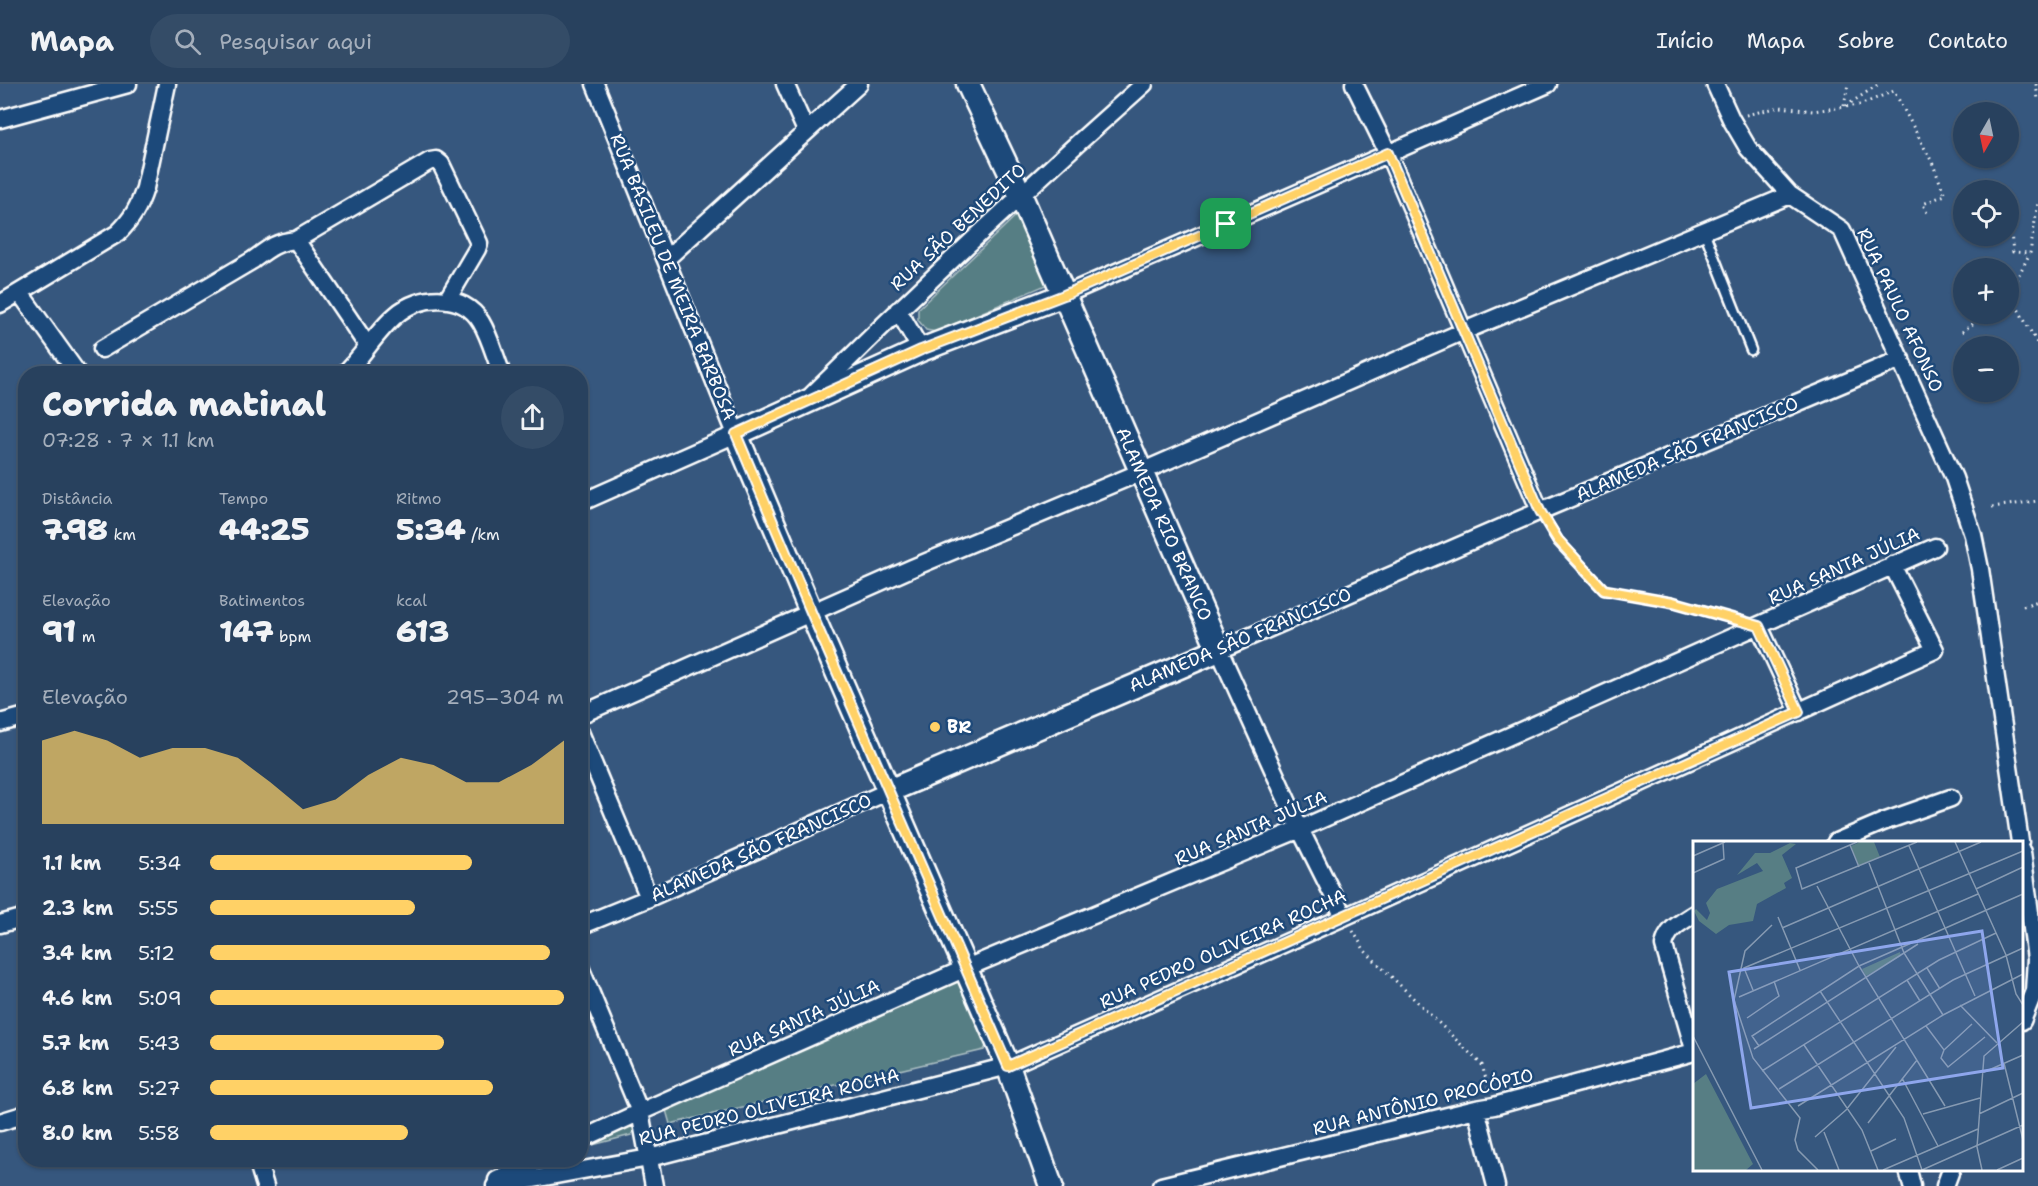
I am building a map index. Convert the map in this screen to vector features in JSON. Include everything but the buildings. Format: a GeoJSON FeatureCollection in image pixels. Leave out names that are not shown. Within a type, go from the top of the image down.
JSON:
{"type":"FeatureCollection","features":[{"type":"Feature","properties":{"kind":"street"},"geometry":{"type":"LineString","coordinates":[[0,118],[128,84]]}},
{"type":"Feature","properties":{"kind":"street"},"geometry":{"type":"LineString","coordinates":[[0,304],[118,233],[132,218],[145,188],[167,84]]}},
{"type":"Feature","properties":{"kind":"street","name":"RUA BASILEU DE MEIRA BARBOSA"},"geometry":{"type":"LineString","coordinates":[[594,84],[811,612],[1008,1066],[1051,1186]]}},
{"type":"Feature","properties":{"kind":"street"},"geometry":{"type":"LineString","coordinates":[[785,84],[806,131]]}},
{"type":"Feature","properties":{"kind":"street"},"geometry":{"type":"LineString","coordinates":[[666,259],[859,84]]}},
{"type":"Feature","properties":{"kind":"street","name":"ALAMEDA RIO BRANCO"},"geometry":{"type":"LineString","coordinates":[[968,84],[1020,194],[1219,650],[1300,829],[1344,917]]}},
{"type":"Feature","properties":{"kind":"street","name":"RUA SÃO BENEDITO"},"geometry":{"type":"LineString","coordinates":[[804,403],[1020,194],[1144,84]]}},
{"type":"Feature","properties":{"kind":"street"},"geometry":{"type":"LineString","coordinates":[[1354,84],[1388,153],[1540,511]]}},
{"type":"Feature","properties":{"kind":"street"},"geometry":{"type":"LineString","coordinates":[[588,499],[921,350],[1064,295],[1548,84]]}},
{"type":"Feature","properties":{"kind":"street","name":"RUA PAULO AFONSO"},"geometry":{"type":"LineString","coordinates":[[1715,84],[1731,119],[1748,148],[1790,195],[1842,230],[1954,478],[1973,535],[1980,568],[2020,841]]}},
{"type":"Feature","properties":{"kind":"street"},"geometry":{"type":"LineString","coordinates":[[102,349],[253,260],[271,246],[296,240],[430,161],[436,160],[441,164],[479,243],[447,300]]}},
{"type":"Feature","properties":{"kind":"street"},"geometry":{"type":"LineString","coordinates":[[588,711],[811,612],[1141,472],[1464,331],[1790,195]]}},
{"type":"Feature","properties":{"kind":"street"},"geometry":{"type":"LineString","coordinates":[[296,240],[367,345]]}},
{"type":"Feature","properties":{"kind":"street"},"geometry":{"type":"LineString","coordinates":[[20,293],[72,366]]}},
{"type":"Feature","properties":{"kind":"street"},"geometry":{"type":"LineString","coordinates":[[350,366],[395,315],[408,306],[421,300],[447,300],[463,304],[481,321],[499,366]]}},
{"type":"Feature","properties":{"kind":"street"},"geometry":{"type":"LineString","coordinates":[[898,310],[921,350]]}},
{"type":"Feature","properties":{"kind":"street","name":"ALAMEDA SÃO FRANCISCO"},"geometry":{"type":"LineString","coordinates":[[588,923],[1540,511],[1902,359]]}},
{"type":"Feature","properties":{"kind":"street","name":"RUA SANTA JÚLIA"},"geometry":{"type":"LineString","coordinates":[[588,1136],[966,968],[1300,829],[1935,547]]}},
{"type":"Feature","properties":{"kind":"street","name":"RUA PEDRO OLIVEIRA ROCHA"},"geometry":{"type":"LineString","coordinates":[[495,1186],[649,1158],[1008,1066],[1344,917],[1935,650],[1892,565]]}},
{"type":"Feature","properties":{"kind":"street"},"geometry":{"type":"LineString","coordinates":[[1759,626],[1799,712]]}},
{"type":"Feature","properties":{"kind":"street"},"geometry":{"type":"LineString","coordinates":[[0,723],[18,718]]}},
{"type":"Feature","properties":{"kind":"street"},"geometry":{"type":"LineString","coordinates":[[588,751],[649,898]]}},
{"type":"Feature","properties":{"kind":"street"},"geometry":{"type":"LineString","coordinates":[[1840,841],[1883,822],[1951,798]]}},
{"type":"Feature","properties":{"kind":"street"},"geometry":{"type":"LineString","coordinates":[[2023,860],[2036,959],[2034,991],[2023,1018]]}},
{"type":"Feature","properties":{"kind":"street"},"geometry":{"type":"LineString","coordinates":[[1693,915],[1673,927],[1665,938],[1664,946],[1693,1043]]}},
{"type":"Feature","properties":{"kind":"street"},"geometry":{"type":"LineString","coordinates":[[0,924],[18,919]]}},
{"type":"Feature","properties":{"kind":"street"},"geometry":{"type":"LineString","coordinates":[[588,986],[640,1112],[654,1186]]}},
{"type":"Feature","properties":{"kind":"street","name":"RUA ANTÔNIO PROCÓPIO"},"geometry":{"type":"LineString","coordinates":[[1161,1186],[1494,1106],[1693,1051]]}},
{"type":"Feature","properties":{"kind":"street"},"geometry":{"type":"LineString","coordinates":[[1476,1109],[1496,1186]]}},
{"type":"Feature","properties":{"kind":"street"},"geometry":{"type":"LineString","coordinates":[[0,1122],[18,1116]]}},
{"type":"Feature","properties":{"kind":"street"},"geometry":{"type":"LineString","coordinates":[[259,1167],[265,1186]]}},
{"type":"Feature","properties":{"kind":"street"},"geometry":{"type":"LineString","coordinates":[[484,1186],[525,1167]]}},
{"type":"Feature","properties":{"kind":"street"},"geometry":{"type":"LineString","coordinates":[[1908,1171],[1912,1186]]}},
{"type":"Feature","properties":{"kind":"street"},"geometry":{"type":"LineString","coordinates":[[1945,1186],[1951,1171]]}},
{"type":"Feature","properties":{"kind":"lane"},"geometry":{"type":"LineString","coordinates":[[1704,231],[1751,350]]}},
{"type":"Feature","properties":{"kind":"lane"},"geometry":{"type":"LineString","coordinates":[[1540,511],[1558,540],[1604,590],[1673,602],[1759,626]]}},
{"type":"Feature","properties":{"kind":"path"},"geometry":{"type":"LineString","coordinates":[[1844,107],[1848,84]]}},
{"type":"Feature","properties":{"kind":"path"},"geometry":{"type":"LineString","coordinates":[[1844,107],[1879,84]]}},
{"type":"Feature","properties":{"kind":"path"},"geometry":{"type":"LineString","coordinates":[[2037,84],[2038,99]]}},
{"type":"Feature","properties":{"kind":"path"},"geometry":{"type":"LineString","coordinates":[[1731,119],[1780,107],[1813,111],[1860,105],[1894,91],[1932,162],[1945,195],[1923,204],[1927,213]]}},
{"type":"Feature","properties":{"kind":"path"},"geometry":{"type":"LineString","coordinates":[[2019,275],[2030,253],[2038,202]]}},
{"type":"Feature","properties":{"kind":"path"},"geometry":{"type":"LineString","coordinates":[[2013,246],[2013,252],[2030,253]]}},
{"type":"Feature","properties":{"kind":"path"},"geometry":{"type":"LineString","coordinates":[[2019,312],[2038,345]]}},
{"type":"Feature","properties":{"kind":"path"},"geometry":{"type":"LineString","coordinates":[[1962,332],[1973,324]]}},
{"type":"Feature","properties":{"kind":"path"},"geometry":{"type":"LineString","coordinates":[[1992,507],[2038,501]]}},
{"type":"Feature","properties":{"kind":"path"},"geometry":{"type":"LineString","coordinates":[[2023,606],[2038,601]]}},
{"type":"Feature","properties":{"kind":"path"},"geometry":{"type":"LineString","coordinates":[[1344,917],[1365,951],[1482,1065],[1494,1106]]}},
{"type":"Feature","properties":{"kind":"green space"},"geometry":{"type":"Polygon","coordinates":[[[1023,209],[1062,278],[936,332],[926,330],[918,320],[918,309],[1023,209]]]}},
{"type":"Feature","properties":{"kind":"green space"},"geometry":{"type":"Polygon","coordinates":[[[951,979],[962,981],[989,1040],[984,1050],[670,1124],[662,1096],[951,979]]]}},
{"type":"Feature","properties":{"kind":"green space"},"geometry":{"type":"Polygon","coordinates":[[[623,1112],[634,1121],[635,1129],[631,1135],[588,1146],[588,1127],[623,1112]]]}},
{"type":"Feature","properties":{"kind":"place","name":"BR"},"geometry":{"type":"Point","coordinates":[935,727]}},
{"type":"Feature","properties":{"kind":"route"},"geometry":{"type":"LineString","coordinates":[[1388,153],[1540,511],[1558,540],[1604,590],[1673,602],[1759,626],[1799,712],[1008,1066],[736,434],[921,350],[1064,295],[1226,224],[1388,153]]}}]}
